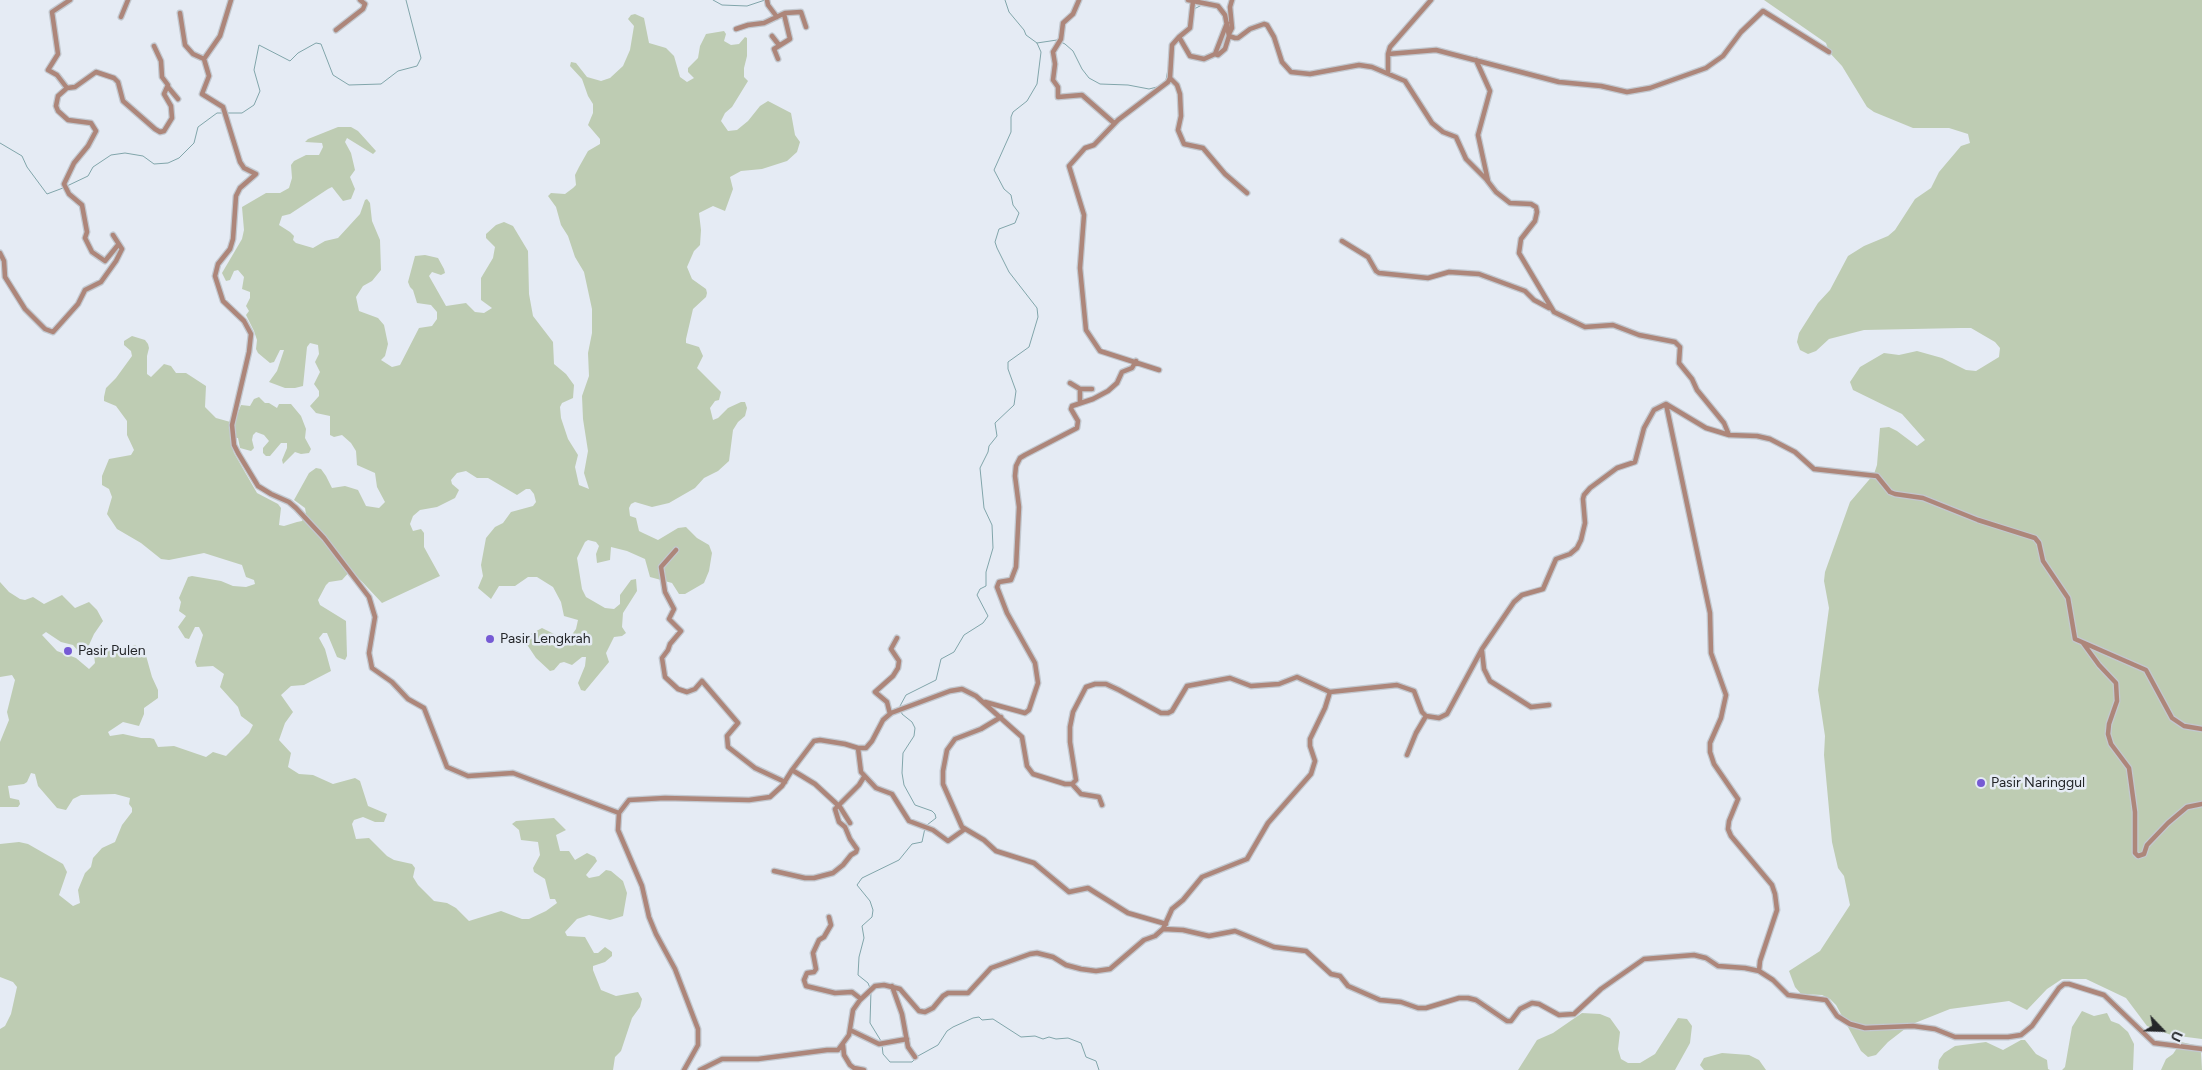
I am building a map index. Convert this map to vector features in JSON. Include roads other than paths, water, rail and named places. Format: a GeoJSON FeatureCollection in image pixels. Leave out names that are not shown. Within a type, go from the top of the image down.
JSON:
{"type":"FeatureCollection","features":[{"type":"Feature","properties":{"kind":"street"},"geometry":{"type":"LineString","coordinates":[[67,88],[57,75],[48,69],[58,54],[52,12],[70,0]]}},
{"type":"Feature","properties":{"kind":"street"},"geometry":{"type":"LineString","coordinates":[[121,17],[128,0]]}},
{"type":"Feature","properties":{"kind":"street"},"geometry":{"type":"LineString","coordinates":[[231,0],[220,36],[204,59],[208,76],[202,95],[220,104],[223,108],[240,162],[244,168],[256,174],[240,188],[236,196],[233,239],[230,248],[218,264],[215,276],[223,301],[244,321],[251,334],[249,352],[232,425],[234,445],[242,462],[258,486],[289,502],[296,508],[324,538],[369,597],[375,617],[369,653],[372,668],[392,682],[408,699],[424,708],[446,767],[468,776],[513,773],[619,813]]}},
{"type":"Feature","properties":{"kind":"street"},"geometry":{"type":"LineString","coordinates":[[336,30],[363,9],[365,4],[360,0]]}},
{"type":"Feature","properties":{"kind":"street"},"geometry":{"type":"LineString","coordinates":[[767,0],[768,5],[777,17]]}},
{"type":"Feature","properties":{"kind":"street"},"geometry":{"type":"LineString","coordinates":[[1079,0],[1073,14],[1063,22],[1062,37],[1053,52],[1055,64],[1053,80],[1058,87],[1059,97],[1082,95],[1114,123]]}},
{"type":"Feature","properties":{"kind":"street"},"geometry":{"type":"LineString","coordinates":[[1179,37],[1187,53],[1193,57],[1204,59],[1215,54],[1218,55],[1225,49],[1232,26],[1230,7],[1232,0]]}},
{"type":"Feature","properties":{"kind":"street"},"geometry":{"type":"LineString","coordinates":[[1388,72],[1390,47],[1431,0]]}},
{"type":"Feature","properties":{"kind":"street"},"geometry":{"type":"LineString","coordinates":[[1229,35],[1224,15],[1218,6],[1191,1],[1190,28],[1173,43],[1171,49],[1170,78],[1177,85],[1180,94],[1181,116],[1178,130],[1184,144],[1203,148],[1225,174],[1247,193]]}},
{"type":"Feature","properties":{"kind":"street"},"geometry":{"type":"LineString","coordinates":[[1388,54],[1428,49],[1559,82],[1601,86],[1622,93],[1670,82],[1713,64],[1724,56],[1741,32],[1763,11],[1829,52]]}},
{"type":"Feature","properties":{"kind":"street"},"geometry":{"type":"LineString","coordinates":[[736,29],[764,23],[784,14],[802,12],[806,27]]}},
{"type":"Feature","properties":{"kind":"street"},"geometry":{"type":"LineString","coordinates":[[180,13],[185,45],[193,54],[204,59]]}},
{"type":"Feature","properties":{"kind":"street"},"geometry":{"type":"LineString","coordinates":[[778,59],[774,50],[790,39],[784,14]]}},
{"type":"Feature","properties":{"kind":"street"},"geometry":{"type":"LineString","coordinates":[[1215,54],[1227,23]]}},
{"type":"Feature","properties":{"kind":"street"},"geometry":{"type":"LineString","coordinates":[[1229,35],[1238,38],[1250,29],[1264,24],[1268,25],[1282,62],[1291,72],[1310,74],[1358,64],[1372,66],[1406,81],[1432,123],[1443,132],[1456,137],[1466,159],[1496,192],[1513,204],[1531,204],[1536,207],[1538,212],[1535,221],[1525,233],[1518,249],[1522,261],[1550,308]]}},
{"type":"Feature","properties":{"kind":"street"},"geometry":{"type":"LineString","coordinates":[[772,36],[779,45]]}},
{"type":"Feature","properties":{"kind":"street"},"geometry":{"type":"LineString","coordinates":[[154,46],[161,61],[162,77],[178,100]]}},
{"type":"Feature","properties":{"kind":"street"},"geometry":{"type":"LineString","coordinates":[[1476,60],[1490,91],[1478,134],[1488,182]]}},
{"type":"Feature","properties":{"kind":"street"},"geometry":{"type":"LineString","coordinates":[[118,245],[106,261],[96,256],[85,238],[88,232],[82,206],[69,194],[64,186],[64,181],[96,132],[96,128],[91,123],[68,120],[57,110],[58,96],[67,88],[75,87],[96,72],[116,79],[121,99],[160,132],[167,128],[172,118],[169,100],[164,93],[168,87]]}},
{"type":"Feature","properties":{"kind":"street"},"geometry":{"type":"LineString","coordinates":[[1159,370],[1136,361],[1100,351],[1085,327],[1080,268],[1084,215],[1069,167],[1071,162],[1085,148],[1094,145],[1114,123],[1170,78]]}},
{"type":"Feature","properties":{"kind":"street"},"geometry":{"type":"LineString","coordinates":[[0,253],[4,261],[5,276],[25,309],[45,329],[52,332],[78,304],[86,290],[98,285],[122,250],[113,236]]}},
{"type":"Feature","properties":{"kind":"street"},"geometry":{"type":"LineString","coordinates":[[1342,241],[1368,257],[1376,271],[1380,273],[1428,278],[1449,272],[1479,274],[1525,291],[1534,300],[1585,327],[1613,326],[1639,335],[1675,342],[1680,347],[1679,363],[1689,374],[1704,400],[1724,423],[1729,435]]}},
{"type":"Feature","properties":{"kind":"street"},"geometry":{"type":"LineString","coordinates":[[982,700],[1025,713],[1029,710],[1038,690],[1034,663],[1007,613],[997,585],[999,582],[1012,580],[1016,567],[1019,507],[1015,476],[1016,466],[1020,458],[1025,454],[1077,428],[1078,421],[1071,408],[1072,406],[1108,391],[1117,383],[1122,372],[1132,368],[1136,361]]}},
{"type":"Feature","properties":{"kind":"street"},"geometry":{"type":"LineString","coordinates":[[1070,383],[1080,389],[1092,389]]}},
{"type":"Feature","properties":{"kind":"street"},"geometry":{"type":"LineString","coordinates":[[1080,389],[1080,403]]}},
{"type":"Feature","properties":{"kind":"street"},"geometry":{"type":"LineString","coordinates":[[684,1070],[698,1045],[698,1029],[675,969],[649,917],[642,886],[618,830],[619,813],[629,800],[638,798],[749,800],[765,798],[776,794],[811,744],[817,740],[858,748],[868,746],[880,725],[890,714],[950,691],[962,689],[968,690],[982,700],[1022,736],[1027,766],[1033,774],[1065,784],[1072,784],[1076,780],[1072,762],[1070,727],[1080,695],[1086,687],[1106,684],[1161,713],[1172,711],[1188,686],[1230,678],[1251,686],[1279,684],[1297,677],[1330,692],[1397,685],[1414,691],[1422,712],[1426,716],[1439,718],[1447,714],[1482,649],[1514,602],[1522,595],[1543,589],[1556,559],[1570,554],[1577,548],[1585,523],[1584,495],[1590,488],[1617,468],[1635,462],[1650,415],[1654,410],[1666,404]]}},
{"type":"Feature","properties":{"kind":"street"},"geometry":{"type":"LineString","coordinates":[[1666,404],[1706,428],[1729,435],[1757,436],[1770,439],[1794,452],[1814,469],[1876,476],[1890,492],[1895,494],[1923,498],[1978,520],[2018,531],[2035,538],[2039,543],[2043,561],[2068,598],[2075,638],[2146,670],[2172,718],[2184,726],[2202,729]]}},
{"type":"Feature","properties":{"kind":"street"},"geometry":{"type":"LineString","coordinates":[[1666,404],[1710,613],[1710,653],[1726,695],[1721,718],[1710,743],[1710,752],[1714,764],[1738,799],[1729,821],[1728,829],[1731,836],[1772,885],[1776,894],[1776,910],[1760,961],[1759,971]]}},
{"type":"Feature","properties":{"kind":"street"},"geometry":{"type":"LineString","coordinates":[[676,550],[661,567],[665,592],[674,609],[669,619],[681,631],[670,644],[662,658],[665,677],[678,689],[687,692],[695,689],[702,681],[738,723],[727,736],[728,747],[755,768],[785,782]]}},
{"type":"Feature","properties":{"kind":"street"},"geometry":{"type":"LineString","coordinates":[[890,714],[887,702],[875,692],[893,676],[898,668],[899,661],[891,649],[897,638]]}},
{"type":"Feature","properties":{"kind":"street"},"geometry":{"type":"LineString","coordinates":[[2083,642],[2099,665],[2116,683],[2117,702],[2109,724],[2108,734],[2111,744],[2129,768],[2135,812],[2135,853],[2138,856],[2144,854],[2147,845],[2187,807],[2202,804]]}},
{"type":"Feature","properties":{"kind":"street"},"geometry":{"type":"LineString","coordinates":[[1482,649],[1484,669],[1490,681],[1530,707],[1549,705]]}},
{"type":"Feature","properties":{"kind":"street"},"geometry":{"type":"LineString","coordinates":[[700,1070],[722,1059],[758,1059],[838,1050],[843,1045],[850,1030],[853,1010],[861,999],[876,986],[892,986],[900,989],[920,1010],[925,1012],[933,1008],[948,993],[968,993],[991,968],[1037,953],[1081,969],[1106,971],[1113,967],[1144,940],[1155,936],[1163,929],[1172,909],[1183,900],[1202,877],[1247,859],[1268,823],[1311,774],[1315,761],[1310,746],[1310,739],[1325,708],[1330,692]]}},
{"type":"Feature","properties":{"kind":"street"},"geometry":{"type":"LineString","coordinates":[[1407,755],[1416,733],[1426,716]]}},
{"type":"Feature","properties":{"kind":"street"},"geometry":{"type":"LineString","coordinates":[[1001,717],[981,729],[955,739],[947,750],[943,770],[943,784],[965,829],[984,840],[996,851],[1034,863],[1069,892],[1088,888],[1128,913],[1166,924]]}},
{"type":"Feature","properties":{"kind":"street"},"geometry":{"type":"LineString","coordinates":[[858,748],[860,770],[864,777],[876,788],[892,794],[912,823],[933,830],[948,841],[965,829]]}},
{"type":"Feature","properties":{"kind":"street"},"geometry":{"type":"LineString","coordinates":[[792,770],[815,784],[840,807],[850,823]]}},
{"type":"Feature","properties":{"kind":"street"},"geometry":{"type":"LineString","coordinates":[[774,871],[805,878],[820,877],[833,873],[851,855],[857,852],[845,828],[838,820],[835,809],[859,785],[864,777]]}},
{"type":"Feature","properties":{"kind":"street"},"geometry":{"type":"LineString","coordinates":[[1072,784],[1081,794],[1099,796],[1102,805]]}},
{"type":"Feature","properties":{"kind":"street"},"geometry":{"type":"LineString","coordinates":[[829,917],[831,925],[824,937],[819,940],[813,953],[816,969],[814,972],[807,973],[804,980],[806,986],[835,993],[852,992],[861,999]]}},
{"type":"Feature","properties":{"kind":"street"},"geometry":{"type":"LineString","coordinates":[[1163,929],[1183,930],[1209,936],[1235,931],[1274,947],[1306,951],[1331,974],[1340,976],[1348,986],[1380,1000],[1401,1002],[1418,1008],[1426,1008],[1453,999],[1468,998],[1476,1000],[1507,1021],[1511,1021],[1520,1008],[1532,1003],[1539,1004],[1559,1015],[1574,1014],[1610,982],[1644,959],[1694,955],[1706,958],[1718,966],[1759,971],[1792,997],[1826,1000],[1837,1016],[1850,1024],[1865,1028],[1914,1026],[1935,1029],[1955,1037],[2008,1037],[2021,1035],[2032,1026],[2059,988],[2064,984],[2069,984],[2104,994],[2123,1015],[2154,1043],[2202,1049]]}},
{"type":"Feature","properties":{"kind":"street"},"geometry":{"type":"LineString","coordinates":[[892,986],[902,1014],[908,1047],[915,1057]]}},
{"type":"Feature","properties":{"kind":"street"},"geometry":{"type":"LineString","coordinates":[[850,1030],[879,1044],[907,1039]]}},
{"type":"Feature","properties":{"kind":"street"},"geometry":{"type":"LineString","coordinates":[[843,1045],[844,1055],[850,1065],[864,1070]]}},
{"type":"Feature","properties":{"kind":"waterway"},"geometry":{"type":"LineString","coordinates":[[226,113],[242,113],[254,105],[260,91],[254,70],[259,45],[290,61],[298,53],[316,43],[321,44],[333,75],[349,85],[381,84],[398,71],[417,66],[421,58],[406,0]]}},
{"type":"Feature","properties":{"kind":"waterway"},"geometry":{"type":"LineString","coordinates":[[713,0],[722,5],[747,6],[765,0]]}},
{"type":"Feature","properties":{"kind":"waterway"},"geometry":{"type":"LineString","coordinates":[[927,825],[936,818],[935,814],[932,811],[915,805],[904,785],[902,773],[903,753],[914,736],[915,728],[912,722],[902,714],[900,706],[906,695],[936,680],[941,659],[954,652],[964,635],[983,623],[988,616],[977,595],[980,589],[986,586],[986,572],[993,548],[992,525],[984,508],[980,468],[989,446],[997,436],[995,423],[1014,405],[1016,391],[1008,369],[1008,362],[1029,347],[1038,317],[1037,308],[1009,272],[995,242],[999,229],[1015,223],[1019,213],[1013,205],[1011,195],[1004,189],[994,170],[1011,132],[1013,112],[1027,101],[1037,84],[1041,52],[1037,43],[1026,35],[1009,12],[1005,0]]}},
{"type":"Feature","properties":{"kind":"waterway"},"geometry":{"type":"LineString","coordinates":[[1194,9],[1202,5]]}},
{"type":"Feature","properties":{"kind":"waterway"},"geometry":{"type":"LineString","coordinates":[[1185,34],[1191,29]]}},
{"type":"Feature","properties":{"kind":"waterway"},"geometry":{"type":"LineString","coordinates":[[1037,43],[1057,40],[1065,44],[1073,51],[1089,78],[1100,84],[1128,85],[1149,89],[1157,87]]}},
{"type":"Feature","properties":{"kind":"waterway"},"geometry":{"type":"LineString","coordinates":[[1162,84],[1166,80],[1169,64]]}},
{"type":"Feature","properties":{"kind":"waterway"},"geometry":{"type":"LineString","coordinates":[[67,186],[88,176],[93,167],[111,155],[125,153],[143,156],[154,164],[168,163],[179,158],[194,143],[198,127],[217,113],[222,113]]}},
{"type":"Feature","properties":{"kind":"waterway"},"geometry":{"type":"LineString","coordinates":[[0,143],[22,156],[27,167],[47,194],[63,188]]}},
{"type":"Feature","properties":{"kind":"waterway"},"geometry":{"type":"LineString","coordinates":[[870,988],[868,983],[858,975],[859,957],[864,938],[862,926],[872,917],[873,910],[870,901],[857,885],[862,878],[899,860],[912,844],[922,842],[925,828]]}},
{"type":"Feature","properties":{"kind":"waterway"},"geometry":{"type":"LineString","coordinates":[[871,991],[870,1023],[881,1041]]}},
{"type":"Feature","properties":{"kind":"waterway"},"geometry":{"type":"LineString","coordinates":[[918,1056],[938,1045],[947,1031],[953,1027],[979,1017],[982,1020],[993,1019],[1021,1037],[1035,1036],[1043,1039],[1049,1037],[1056,1039],[1068,1038],[1081,1043],[1086,1057],[1096,1061],[1099,1070]]}},
{"type":"Feature","properties":{"kind":"waterway"},"geometry":{"type":"LineString","coordinates":[[882,1045],[883,1054],[890,1062],[912,1062],[915,1059]]}},
{"type":"Feature","properties":{"kind":"place","name":"Pasir Lengkrah"},"geometry":{"type":"Point","coordinates":[490,639]}},
{"type":"Feature","properties":{"kind":"place","name":"Pasir Pulen"},"geometry":{"type":"Point","coordinates":[68,651]}},
{"type":"Feature","properties":{"kind":"place","name":"Pasir Naringgul"},"geometry":{"type":"Point","coordinates":[1981,783]}}]}
